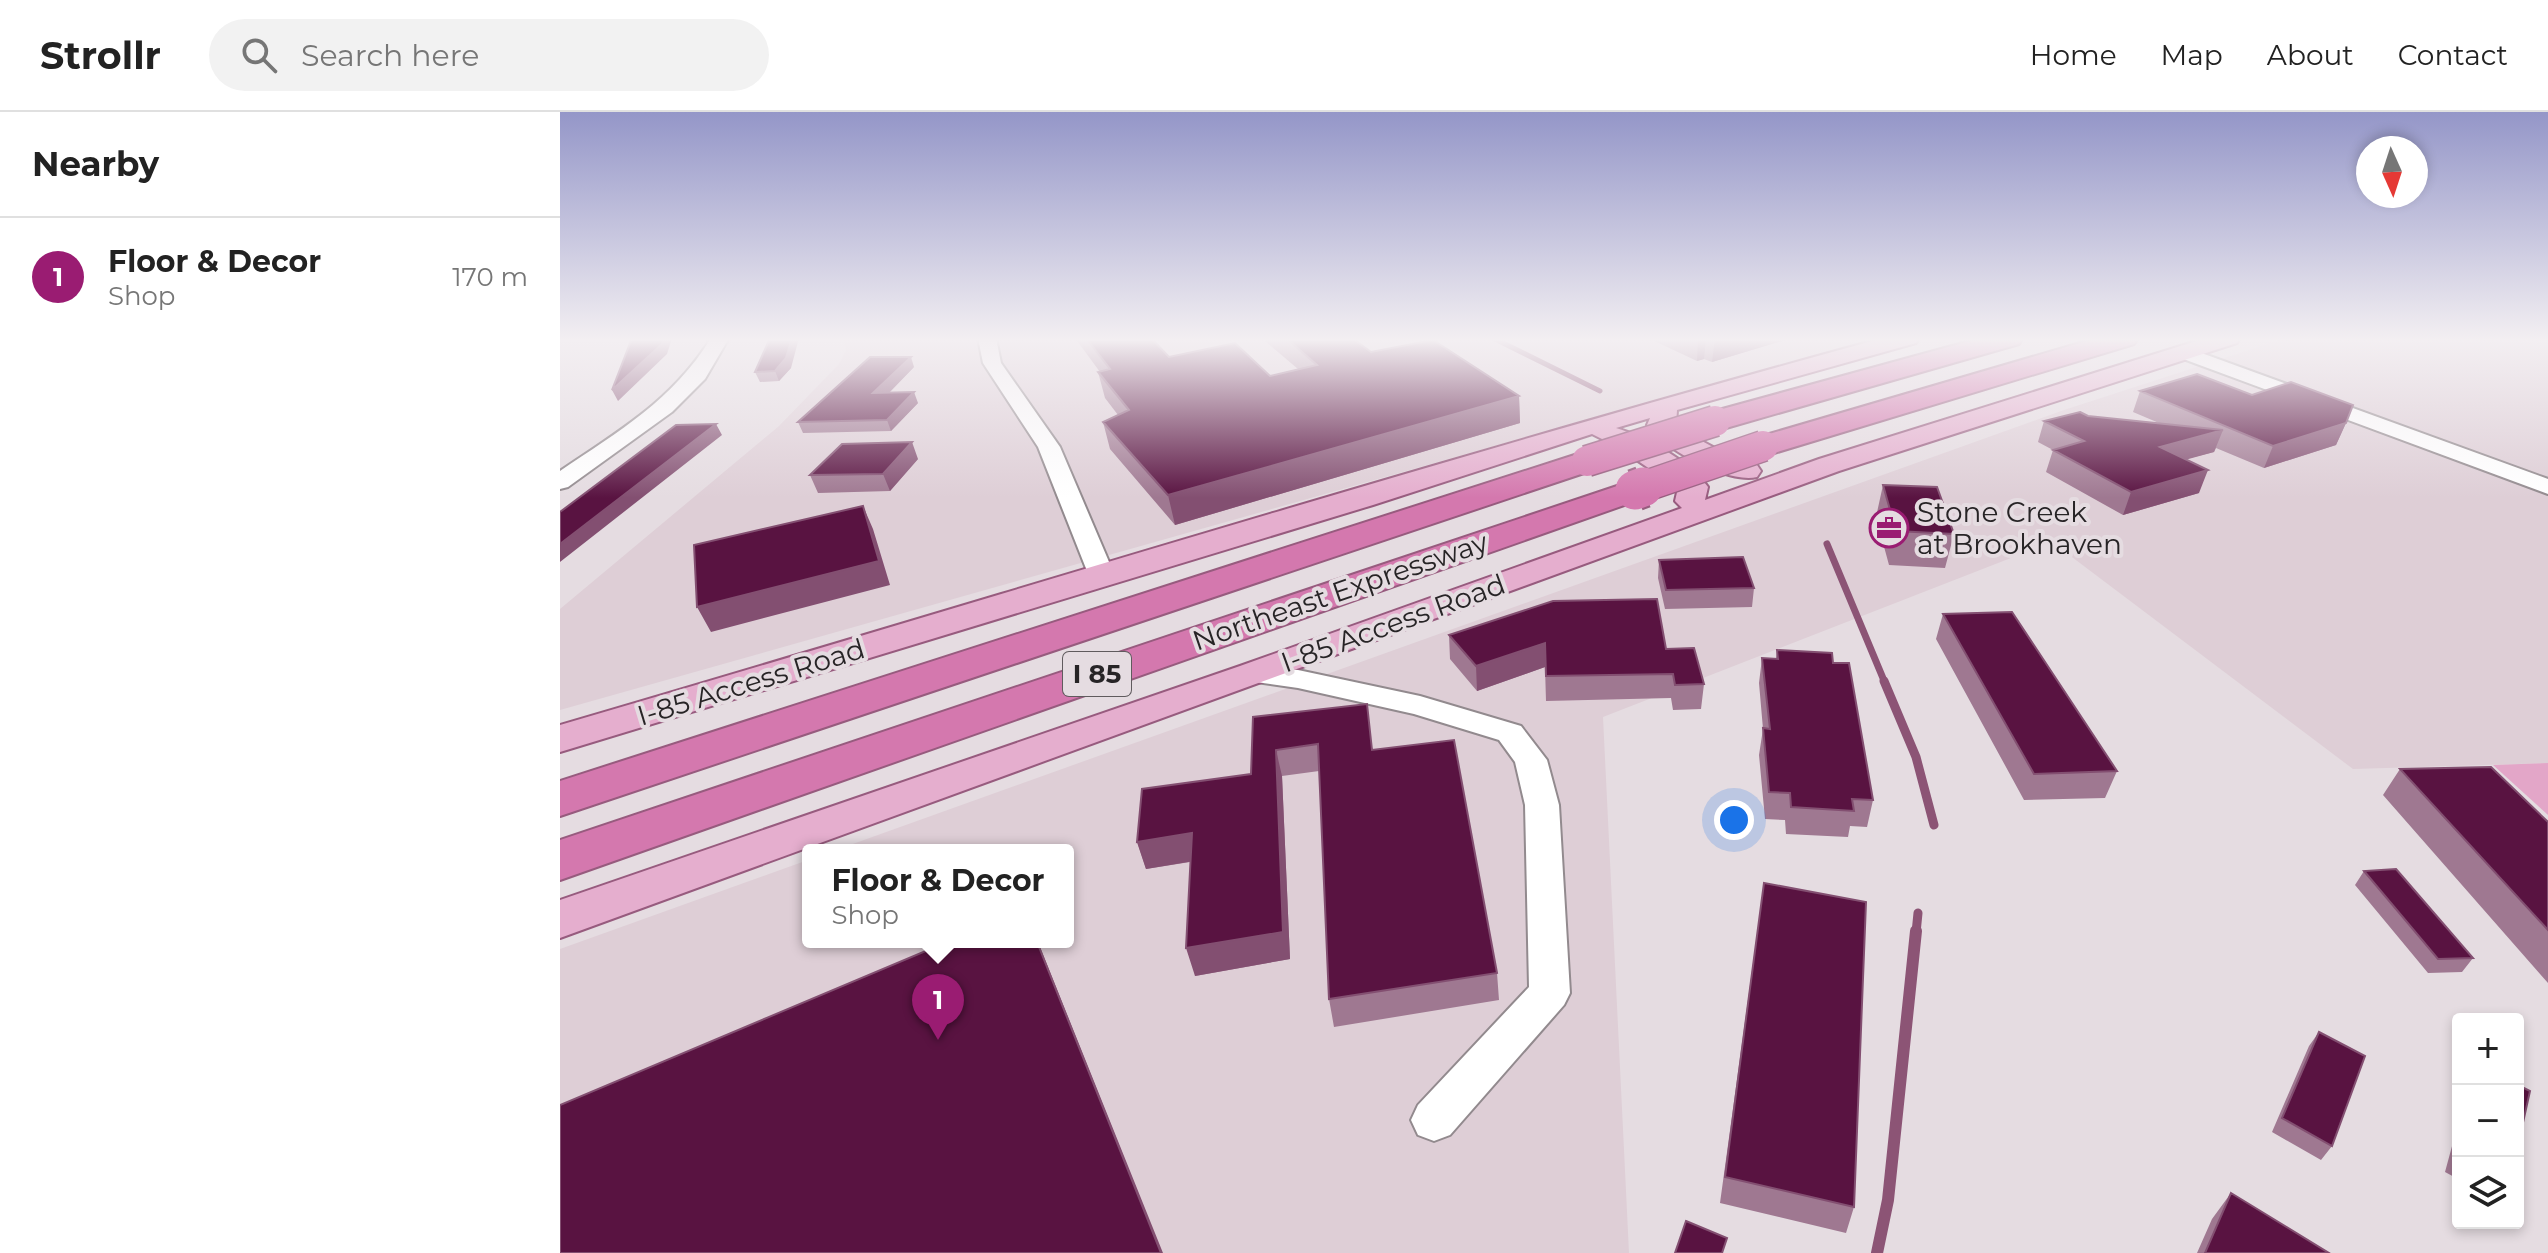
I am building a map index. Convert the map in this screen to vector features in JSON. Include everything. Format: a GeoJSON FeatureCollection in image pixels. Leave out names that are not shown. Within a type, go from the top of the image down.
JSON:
{"type":"FeatureCollection","features":[{"type":"Feature","properties":{"kind":"highway","name":"Northeast Expressway"},"geometry":{"type":"LineString","coordinates":[[560,799],[1587,444],[1715,421],[1821,391]]}},
{"type":"Feature","properties":{"kind":"highway","name":"Northeast Expressway"},"geometry":{"type":"LineString","coordinates":[[560,860],[1763,446],[1947,391]]}},
{"type":"Feature","properties":{"kind":"main road"},"geometry":{"type":"LineString","coordinates":[[1723,391],[1673,409],[1663,415],[1660,425],[1666,433],[1727,466],[1747,471],[1829,465]]}},
{"type":"Feature","properties":{"kind":"main road","name":"I-85 Access Road"},"geometry":{"type":"LineString","coordinates":[[560,739],[1520,447],[1587,444],[1727,391]]}},
{"type":"Feature","properties":{"kind":"main road","name":"I-85 Access Road"},"geometry":{"type":"LineString","coordinates":[[560,919],[784,837],[1253,674],[1829,465],[2063,391]]}},
{"type":"Feature","properties":{"kind":"main road"},"geometry":{"type":"LineString","coordinates":[[1520,447],[1582,437],[1626,440],[1693,487],[1694,495],[1677,519]]}},
{"type":"Feature","properties":{"kind":"main road"},"geometry":{"type":"LineString","coordinates":[[1587,444],[1626,440]]}},
{"type":"Feature","properties":{"kind":"street"},"geometry":{"type":"LineString","coordinates":[[560,482],[665,408],[682,391]]}},
{"type":"Feature","properties":{"kind":"street"},"geometry":{"type":"LineString","coordinates":[[1010,391],[1056,461],[1102,576]]}},
{"type":"Feature","properties":{"kind":"street"},"geometry":{"type":"LineString","coordinates":[[2289,391],[2548,487]]}},
{"type":"Feature","properties":{"kind":"street"},"geometry":{"type":"LineString","coordinates":[[1253,674],[1298,679],[1420,706],[1510,733],[1531,760],[1542,805],[1550,993],[1434,1120]]}},
{"type":"Feature","properties":{"kind":"shaded area"},"geometry":{"type":"Polygon","coordinates":[[[813,391],[1689,391],[560,710],[560,609],[779,426],[813,391]]]}},
{"type":"Feature","properties":{"kind":"shaded area"},"geometry":{"type":"Polygon","coordinates":[[[2122,391],[2548,391],[2548,763],[2353,769],[2052,542],[1603,717],[1629,1253],[560,1253],[560,949],[802,862],[802,948],[1074,948],[1074,844],[853,844],[2122,391]]]}},
{"type":"Feature","properties":{"kind":"shaded area"},"geometry":{"type":"Polygon","coordinates":[[[2548,763],[2548,815],[2493,765],[2548,763]]]}},
{"type":"Feature","properties":{"kind":"building"},"geometry":{"type":"Polygon","coordinates":[[[832,391],[914,392],[887,420],[798,422],[832,391]]]}},
{"type":"Feature","properties":{"kind":"building"},"geometry":{"type":"Polygon","coordinates":[[[1114,391],[1512,391],[1519,396],[1168,495],[1103,422],[1129,410],[1114,391]]]}},
{"type":"Feature","properties":{"kind":"building"},"geometry":{"type":"Polygon","coordinates":[[[2141,391],[2242,391],[2252,395],[2263,391],[2316,391],[2353,405],[2346,423],[2273,446],[2141,391]]]}},
{"type":"Feature","properties":{"kind":"building"},"geometry":{"type":"Polygon","coordinates":[[[2080,412],[2088,416],[2223,430],[2160,447],[2208,470],[2131,492],[2053,450],[2084,441],[2044,421],[2080,412]]]}},
{"type":"Feature","properties":{"kind":"building"},"geometry":{"type":"Polygon","coordinates":[[[716,424],[560,544],[560,512],[676,425],[716,424]]]}},
{"type":"Feature","properties":{"kind":"building"},"geometry":{"type":"Polygon","coordinates":[[[912,442],[883,474],[810,475],[842,444],[912,442]]]}},
{"type":"Feature","properties":{"kind":"building"},"geometry":{"type":"Polygon","coordinates":[[[1883,485],[1937,487],[1954,534],[1896,531],[1883,485]]]}},
{"type":"Feature","properties":{"kind":"building"},"geometry":{"type":"Polygon","coordinates":[[[863,506],[879,561],[697,607],[694,545],[863,506]]]}},
{"type":"Feature","properties":{"kind":"building"},"geometry":{"type":"Polygon","coordinates":[[[1743,557],[1754,588],[1666,590],[1659,560],[1743,557]]]}},
{"type":"Feature","properties":{"kind":"building"},"geometry":{"type":"Polygon","coordinates":[[[1657,599],[1666,649],[1694,648],[1704,684],[1675,685],[1673,674],[1546,676],[1545,643],[1476,666],[1449,635],[1553,601],[1657,599]]]}},
{"type":"Feature","properties":{"kind":"building"},"geometry":{"type":"Polygon","coordinates":[[[2012,612],[2117,771],[2034,774],[1943,614],[2012,612]]]}},
{"type":"Feature","properties":{"kind":"building"},"geometry":{"type":"Polygon","coordinates":[[[1777,650],[1832,653],[1833,663],[1849,663],[1873,800],[1852,799],[1854,811],[1791,807],[1790,793],[1769,792],[1763,728],[1770,729],[1762,658],[1778,659],[1777,650]]]}},
{"type":"Feature","properties":{"kind":"building"},"geometry":{"type":"Polygon","coordinates":[[[1367,704],[1372,750],[1454,740],[1497,973],[1329,999],[1318,744],[1276,750],[1283,932],[1186,948],[1192,833],[1137,842],[1142,789],[1251,774],[1253,717],[1367,704]]]}},
{"type":"Feature","properties":{"kind":"building"},"geometry":{"type":"Polygon","coordinates":[[[2491,767],[2548,822],[2548,930],[2400,769],[2491,767]]]}},
{"type":"Feature","properties":{"kind":"building"},"geometry":{"type":"Polygon","coordinates":[[[2396,869],[2473,958],[2438,959],[2364,871],[2396,869]]]}},
{"type":"Feature","properties":{"kind":"building"},"geometry":{"type":"Polygon","coordinates":[[[1764,883],[1866,902],[1854,1207],[1725,1177],[1764,883]]]}},
{"type":"Feature","properties":{"kind":"building"},"geometry":{"type":"Polygon","coordinates":[[[933,948],[1039,948],[1161,1253],[560,1253],[560,1105],[933,948]]]}},
{"type":"Feature","properties":{"kind":"building"},"geometry":{"type":"Polygon","coordinates":[[[2319,1032],[2365,1056],[2332,1146],[2282,1118],[2319,1032]]]}},
{"type":"Feature","properties":{"kind":"building"},"geometry":{"type":"Polygon","coordinates":[[[2524,1088],[2530,1091],[2524,1118],[2524,1088]]]}},
{"type":"Feature","properties":{"kind":"building"},"geometry":{"type":"Polygon","coordinates":[[[2231,1193],[2329,1253],[2205,1253],[2231,1193]]]}},
{"type":"Feature","properties":{"kind":"building"},"geometry":{"type":"Polygon","coordinates":[[[1686,1221],[1727,1238],[1722,1253],[1675,1253],[1686,1221]]]}},
{"type":"Feature","properties":{"kind":"waterway"},"geometry":{"type":"LineString","coordinates":[[1827,544],[1885,683]]}},
{"type":"Feature","properties":{"kind":"waterway"},"geometry":{"type":"LineString","coordinates":[[1884,681],[1916,757],[1934,825]]}},
{"type":"Feature","properties":{"kind":"waterway"},"geometry":{"type":"LineString","coordinates":[[1916,933],[1918,913]]}},
{"type":"Feature","properties":{"kind":"waterway"},"geometry":{"type":"LineString","coordinates":[[1877,1253],[1888,1200],[1916,931]]}},
{"type":"Feature","properties":{"kind":"place","name":"Stone Creek at Brookhaven"},"geometry":{"type":"Point","coordinates":[1889,528]}},
{"type":"Feature","properties":{"kind":"place","name":"Floor & Decor"},"geometry":{"type":"Point","coordinates":[938,1040]}}]}
